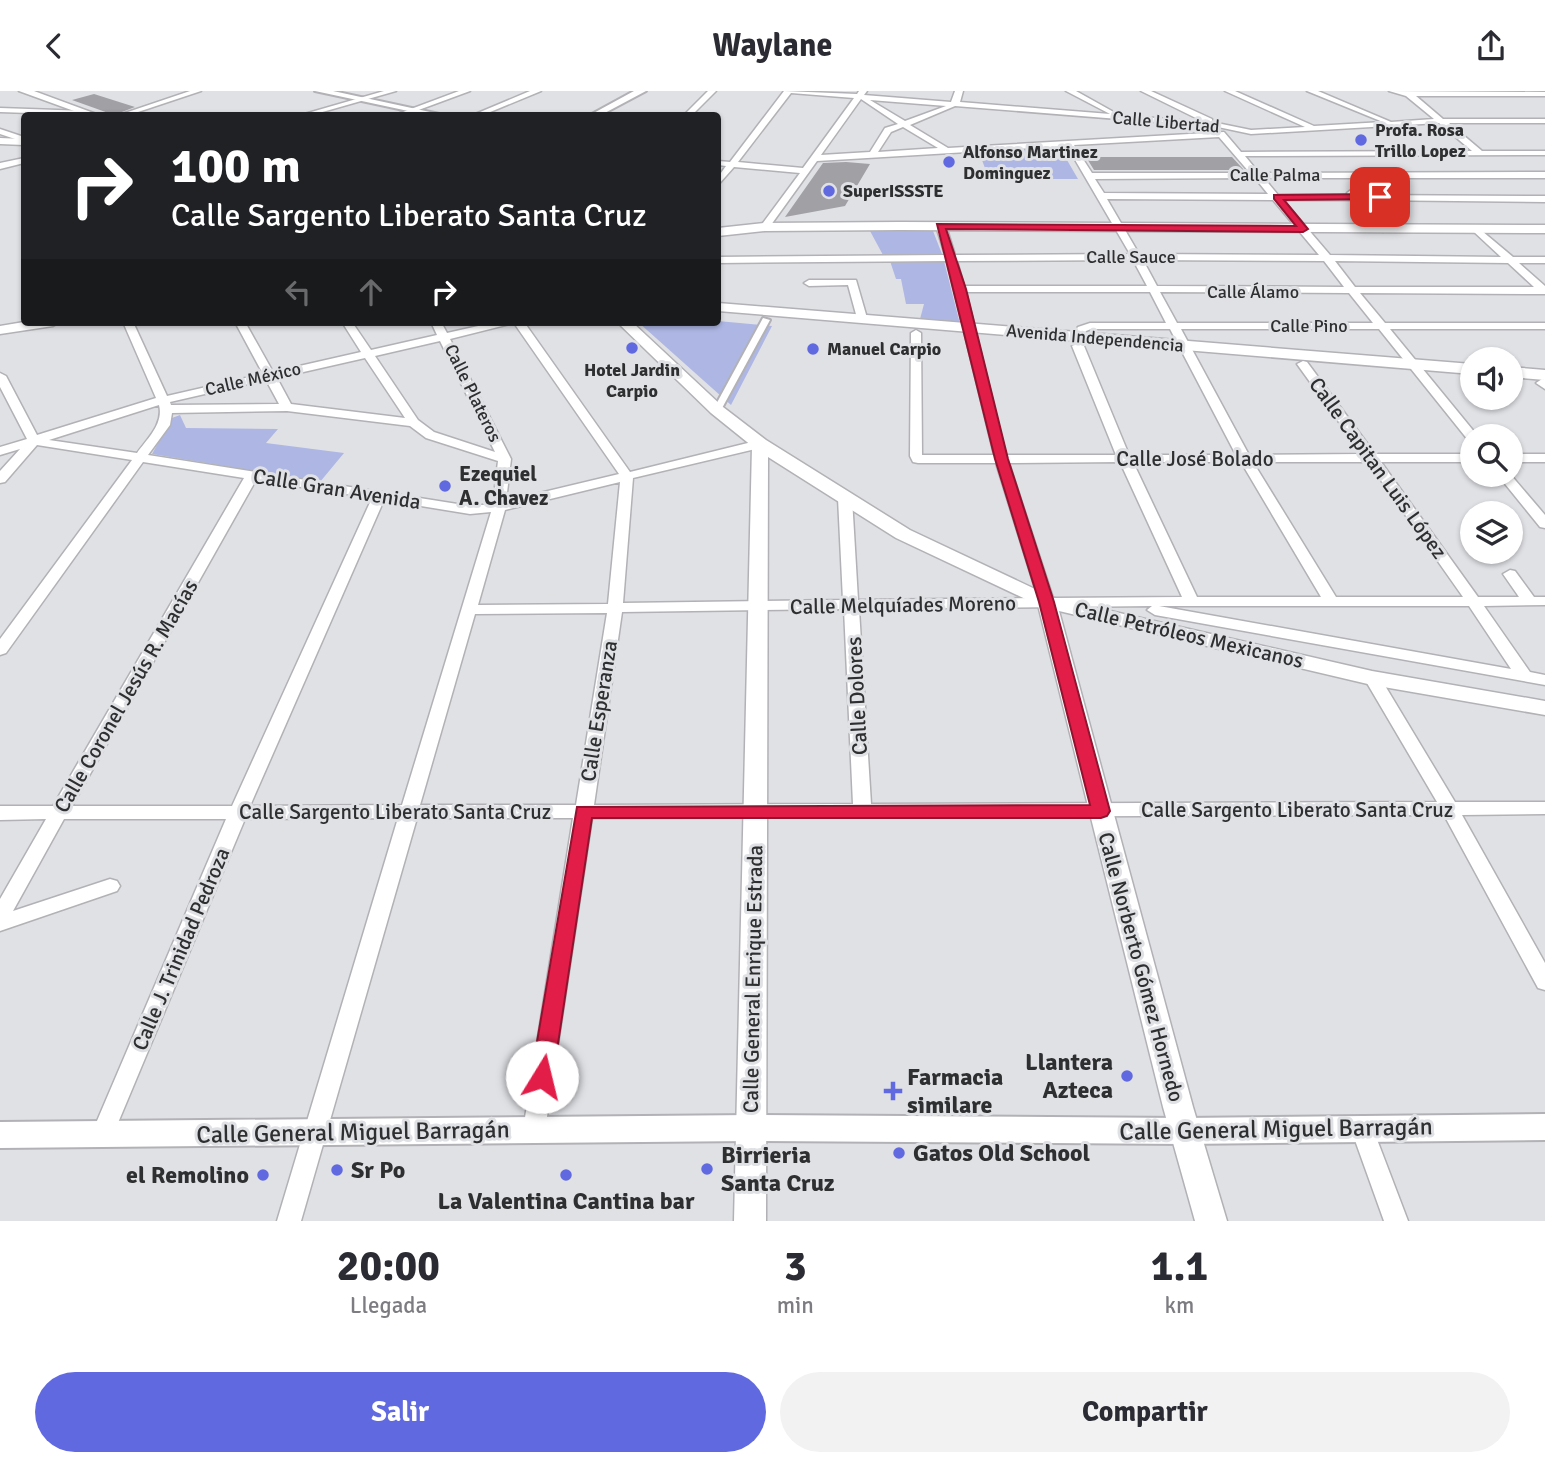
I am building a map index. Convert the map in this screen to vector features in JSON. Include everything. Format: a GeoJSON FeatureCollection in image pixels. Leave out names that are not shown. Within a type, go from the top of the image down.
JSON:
{"type":"FeatureCollection","features":[{"type":"Feature","properties":{"kind":"main road"},"geometry":{"type":"LineString","coordinates":[[24,91],[84,112]]}},
{"type":"Feature","properties":{"kind":"main road"},"geometry":{"type":"LineString","coordinates":[[0,141],[21,141]]}},
{"type":"Feature","properties":{"kind":"main road"},"geometry":{"type":"LineString","coordinates":[[721,232],[765,227],[941,226],[1121,229],[1545,229]]}},
{"type":"Feature","properties":{"kind":"main road","name":"Avenida Independencia"},"geometry":{"type":"LineString","coordinates":[[721,307],[1186,351],[1415,368],[1460,375]]}},
{"type":"Feature","properties":{"kind":"main road","name":"Avenida Independencia"},"geometry":{"type":"LineString","coordinates":[[721,316],[916,333],[970,332]]}},
{"type":"Feature","properties":{"kind":"main road"},"geometry":{"type":"LineString","coordinates":[[0,330],[26,326]]}},
{"type":"Feature","properties":{"kind":"main road","name":"Calle Petróleos Mexicanos"},"geometry":{"type":"LineString","coordinates":[[628,326],[717,410],[760,444],[903,534],[1047,602],[1372,678],[1545,708]]}},
{"type":"Feature","properties":{"kind":"main road","name":"Avenida Independencia"},"geometry":{"type":"LineString","coordinates":[[1186,351],[1303,364],[1460,369]]}},
{"type":"Feature","properties":{"kind":"main road"},"geometry":{"type":"LineString","coordinates":[[1523,375],[1544,381]]}},
{"type":"Feature","properties":{"kind":"main road"},"geometry":{"type":"LineString","coordinates":[[1523,380],[1544,381]]}},
{"type":"Feature","properties":{"kind":"main road","name":"Calle General Enrique Estrada"},"geometry":{"type":"LineString","coordinates":[[750,1221],[760,444]]}},
{"type":"Feature","properties":{"kind":"main road","name":"Calle Norberto Gómez Hornedo"},"geometry":{"type":"LineString","coordinates":[[1047,602],[1184,1132],[1211,1221]]}},
{"type":"Feature","properties":{"kind":"street"},"geometry":{"type":"LineString","coordinates":[[132,112],[197,91]]}},
{"type":"Feature","properties":{"kind":"street"},"geometry":{"type":"LineString","coordinates":[[320,91],[424,112]]}},
{"type":"Feature","properties":{"kind":"street"},"geometry":{"type":"LineString","coordinates":[[316,112],[392,91]]}},
{"type":"Feature","properties":{"kind":"street"},"geometry":{"type":"LineString","coordinates":[[408,112],[466,91]]}},
{"type":"Feature","properties":{"kind":"street"},"geometry":{"type":"LineString","coordinates":[[484,112],[537,91]]}},
{"type":"Feature","properties":{"kind":"street"},"geometry":{"type":"LineString","coordinates":[[601,112],[641,91]]}},
{"type":"Feature","properties":{"kind":"street"},"geometry":{"type":"LineString","coordinates":[[625,112],[651,91]]}},
{"type":"Feature","properties":{"kind":"street"},"geometry":{"type":"LineString","coordinates":[[691,112],[712,91]]}},
{"type":"Feature","properties":{"kind":"street"},"geometry":{"type":"LineString","coordinates":[[721,178],[788,91]]}},
{"type":"Feature","properties":{"kind":"street","name":"Calle Libertad"},"geometry":{"type":"LineString","coordinates":[[788,91],[861,94],[1219,129]]}},
{"type":"Feature","properties":{"kind":"street"},"geometry":{"type":"LineString","coordinates":[[851,91],[861,94],[946,150]]}},
{"type":"Feature","properties":{"kind":"street"},"geometry":{"type":"LineString","coordinates":[[873,154],[884,132],[955,104],[959,91]]}},
{"type":"Feature","properties":{"kind":"street"},"geometry":{"type":"LineString","coordinates":[[1070,91],[1162,137]]}},
{"type":"Feature","properties":{"kind":"street"},"geometry":{"type":"LineString","coordinates":[[1145,91],[1219,129],[1461,424]]}},
{"type":"Feature","properties":{"kind":"street"},"geometry":{"type":"LineString","coordinates":[[1229,91],[1316,128]]}},
{"type":"Feature","properties":{"kind":"street"},"geometry":{"type":"LineString","coordinates":[[1311,91],[1394,124]]}},
{"type":"Feature","properties":{"kind":"street"},"geometry":{"type":"LineString","coordinates":[[1393,91],[1545,94]]}},
{"type":"Feature","properties":{"kind":"street"},"geometry":{"type":"LineString","coordinates":[[1406,92],[1517,183]]}},
{"type":"Feature","properties":{"kind":"street"},"geometry":{"type":"LineString","coordinates":[[765,227],[861,94]]}},
{"type":"Feature","properties":{"kind":"street"},"geometry":{"type":"LineString","coordinates":[[0,110],[45,112]]}},
{"type":"Feature","properties":{"kind":"street"},"geometry":{"type":"LineString","coordinates":[[817,157],[1162,137],[1219,129],[1251,132],[1441,121],[1545,121]]}},
{"type":"Feature","properties":{"kind":"street"},"geometry":{"type":"LineString","coordinates":[[0,131],[21,140]]}},
{"type":"Feature","properties":{"kind":"street"},"geometry":{"type":"LineString","coordinates":[[1069,143],[1121,229],[1245,459],[1330,600]]}},
{"type":"Feature","properties":{"kind":"street"},"geometry":{"type":"LineString","coordinates":[[1240,154],[1545,153]]}},
{"type":"Feature","properties":{"kind":"street"},"geometry":{"type":"LineString","coordinates":[[1312,154],[1384,229]]}},
{"type":"Feature","properties":{"kind":"street"},"geometry":{"type":"LineString","coordinates":[[0,166],[21,162]]}},
{"type":"Feature","properties":{"kind":"street"},"geometry":{"type":"LineString","coordinates":[[721,163],[806,171]]}},
{"type":"Feature","properties":{"kind":"street","name":"Calle Palma"},"geometry":{"type":"LineString","coordinates":[[1089,176],[1545,175]]}},
{"type":"Feature","properties":{"kind":"street"},"geometry":{"type":"LineString","coordinates":[[1527,191],[1541,199],[1545,205]]}},
{"type":"Feature","properties":{"kind":"street"},"geometry":{"type":"LineString","coordinates":[[1102,197],[1541,199]]}},
{"type":"Feature","properties":{"kind":"street","name":"Calle Norberto Gómez Hornedo"},"geometry":{"type":"LineString","coordinates":[[941,226],[960,289],[1001,459],[1047,602]]}},
{"type":"Feature","properties":{"kind":"street"},"geometry":{"type":"LineString","coordinates":[[1475,229],[1545,291]]}},
{"type":"Feature","properties":{"kind":"street","name":"Calle Sauce"},"geometry":{"type":"LineString","coordinates":[[721,260],[1136,257],[1545,260]]}},
{"type":"Feature","properties":{"kind":"street"},"geometry":{"type":"LineString","coordinates":[[809,283],[852,282],[862,319]]}},
{"type":"Feature","properties":{"kind":"street","name":"Calle Álamo"},"geometry":{"type":"LineString","coordinates":[[960,289],[1154,292],[1545,291]]}},
{"type":"Feature","properties":{"kind":"street"},"geometry":{"type":"LineString","coordinates":[[717,410],[766,320]]}},
{"type":"Feature","properties":{"kind":"street"},"geometry":{"type":"LineString","coordinates":[[0,650],[164,425],[165,404],[130,326]]}},
{"type":"Feature","properties":{"kind":"street"},"geometry":{"type":"LineString","coordinates":[[242,326],[287,407]]}},
{"type":"Feature","properties":{"kind":"street"},"geometry":{"type":"LineString","coordinates":[[350,326],[414,423],[430,435],[505,459]]}},
{"type":"Feature","properties":{"kind":"street","name":"Calle Plateros"},"geometry":{"type":"LineString","coordinates":[[289,1221],[499,507],[505,459],[439,326]]}},
{"type":"Feature","properties":{"kind":"street","name":"Calle México"},"geometry":{"type":"LineString","coordinates":[[0,451],[269,375],[492,326]]}},
{"type":"Feature","properties":{"kind":"street"},"geometry":{"type":"LineString","coordinates":[[522,326],[627,477]]}},
{"type":"Feature","properties":{"kind":"street","name":"Calle Pino"},"geometry":{"type":"LineString","coordinates":[[1077,341],[1082,328],[1090,326],[1545,326]]}},
{"type":"Feature","properties":{"kind":"street","name":"Calle José Bolado"},"geometry":{"type":"LineString","coordinates":[[916,333],[918,459],[1460,458]]}},
{"type":"Feature","properties":{"kind":"street"},"geometry":{"type":"LineString","coordinates":[[1077,341],[1125,460],[1192,602]]}},
{"type":"Feature","properties":{"kind":"street","name":"Calle Capitan Luis López"},"geometry":{"type":"LineString","coordinates":[[1303,364],[1474,601],[1525,677]]}},
{"type":"Feature","properties":{"kind":"street"},"geometry":{"type":"LineString","coordinates":[[0,376],[34,441],[0,479]]}},
{"type":"Feature","properties":{"kind":"street"},"geometry":{"type":"LineString","coordinates":[[165,404],[287,407],[414,423]]}},
{"type":"Feature","properties":{"kind":"street","name":"Calle Gran Avenida"},"geometry":{"type":"LineString","coordinates":[[34,441],[470,510],[499,507],[760,444]]}},
{"type":"Feature","properties":{"kind":"street"},"geometry":{"type":"LineString","coordinates":[[1523,458],[1545,458]]}},
{"type":"Feature","properties":{"kind":"street","name":"Calle Coronel Jesús R. Macías"},"geometry":{"type":"LineString","coordinates":[[0,916],[252,475]]}},
{"type":"Feature","properties":{"kind":"street","name":"Calle Esperanza"},"geometry":{"type":"LineString","coordinates":[[534,1130],[615,609],[627,477]]}},
{"type":"Feature","properties":{"kind":"street"},"geometry":{"type":"LineString","coordinates":[[1514,487],[1545,524]]}},
{"type":"Feature","properties":{"kind":"street","name":"Calle J. Trinidad Pedroza"},"geometry":{"type":"LineString","coordinates":[[102,1135],[239,813],[380,495]]}},
{"type":"Feature","properties":{"kind":"street","name":"Calle Dolores"},"geometry":{"type":"LineString","coordinates":[[845,498],[853,606],[862,811]]}},
{"type":"Feature","properties":{"kind":"street"},"geometry":{"type":"LineString","coordinates":[[1510,574],[1538,601]]}},
{"type":"Feature","properties":{"kind":"street","name":"Calle Melquíades Moreno"},"geometry":{"type":"LineString","coordinates":[[470,610],[1047,602],[1538,601]]}},
{"type":"Feature","properties":{"kind":"street","name":"Calle Petróleos Mexicanos"},"geometry":{"type":"LineString","coordinates":[[1118,603],[1545,680]]}},
{"type":"Feature","properties":{"kind":"street"},"geometry":{"type":"LineString","coordinates":[[1372,678],[1450,809],[1545,982]]}},
{"type":"Feature","properties":{"kind":"street","name":"Calle Sargento Liberato Santa Cruz"},"geometry":{"type":"LineString","coordinates":[[0,813],[1545,808]]}},
{"type":"Feature","properties":{"kind":"street"},"geometry":{"type":"LineString","coordinates":[[0,923],[110,886]]}},
{"type":"Feature","properties":{"kind":"street","name":"Calle General Miguel Barragán"},"geometry":{"type":"LineString","coordinates":[[0,1135],[751,1128],[1184,1132],[1545,1127]]}},
{"type":"Feature","properties":{"kind":"street"},"geometry":{"type":"LineString","coordinates":[[1362,1129],[1396,1221]]}},
{"type":"Feature","properties":{"kind":"shaded area"},"geometry":{"type":"Polygon","coordinates":[[[1060,148],[1078,179],[989,179],[979,152],[1060,148]]]}},
{"type":"Feature","properties":{"kind":"shaded area"},"geometry":{"type":"Polygon","coordinates":[[[870,231],[933,231],[942,254],[883,255],[870,231]]]}},
{"type":"Feature","properties":{"kind":"shaded area"},"geometry":{"type":"Polygon","coordinates":[[[890,261],[944,261],[960,324],[920,319],[924,304],[906,304],[901,279],[896,279],[890,261]]]}},
{"type":"Feature","properties":{"kind":"shaded area"},"geometry":{"type":"Polygon","coordinates":[[[721,321],[772,326],[731,405],[642,326],[721,326],[721,321]]]}},
{"type":"Feature","properties":{"kind":"shaded area"},"geometry":{"type":"Polygon","coordinates":[[[180,415],[186,428],[278,429],[266,443],[344,453],[320,482],[152,454],[172,418],[180,415]]]}},
{"type":"Feature","properties":{"kind":"building"},"geometry":{"type":"Polygon","coordinates":[[[94,94],[135,107],[122,112],[106,112],[72,100],[94,94]]]}},
{"type":"Feature","properties":{"kind":"building"},"geometry":{"type":"Polygon","coordinates":[[[1086,157],[1232,157],[1244,170],[1094,170],[1086,157]]]}},
{"type":"Feature","properties":{"kind":"building","name":"SuperISSSTE"},"geometry":{"type":"Polygon","coordinates":[[[823,163],[870,164],[845,206],[785,217],[823,163]]]}},
{"type":"Feature","properties":{"kind":"place","name":"Profa. Rosa Trillo Lopez"},"geometry":{"type":"Point","coordinates":[1361,140]}},
{"type":"Feature","properties":{"kind":"place","name":"Alfonso Martinez Dominguez"},"geometry":{"type":"Point","coordinates":[949,162]}},
{"type":"Feature","properties":{"kind":"place","name":"SuperISSSTE"},"geometry":{"type":"Point","coordinates":[829,191]}},
{"type":"Feature","properties":{"kind":"place","name":"Hotel Jardin Carpio"},"geometry":{"type":"Point","coordinates":[632,348]}},
{"type":"Feature","properties":{"kind":"place","name":"Manuel Carpio"},"geometry":{"type":"Point","coordinates":[813,349]}},
{"type":"Feature","properties":{"kind":"place","name":"Ezequiel A. Chavez"},"geometry":{"type":"Point","coordinates":[445,486]}},
{"type":"Feature","properties":{"kind":"place","name":"Llantera Azteca"},"geometry":{"type":"Point","coordinates":[1127,1076]}},
{"type":"Feature","properties":{"kind":"place","name":"Farmacia similare"},"geometry":{"type":"Point","coordinates":[893,1091]}},
{"type":"Feature","properties":{"kind":"place","name":"Gatos Old School"},"geometry":{"type":"Point","coordinates":[899,1153]}},
{"type":"Feature","properties":{"kind":"place","name":"Birrieria Santa Cruz"},"geometry":{"type":"Point","coordinates":[707,1169]}},
{"type":"Feature","properties":{"kind":"place","name":"Sr Po"},"geometry":{"type":"Point","coordinates":[337,1170]}},
{"type":"Feature","properties":{"kind":"place","name":"el Remolino"},"geometry":{"type":"Point","coordinates":[263,1175]}},
{"type":"Feature","properties":{"kind":"place","name":"La Valentina Cantina bar"},"geometry":{"type":"Point","coordinates":[566,1175]}},
{"type":"Feature","properties":{"kind":"route"},"geometry":{"type":"LineString","coordinates":[[542,1077],[583,811],[1101,811],[1047,602],[1001,459],[960,289],[941,226],[1303,229],[1277,197],[1380,197]]}}]}
